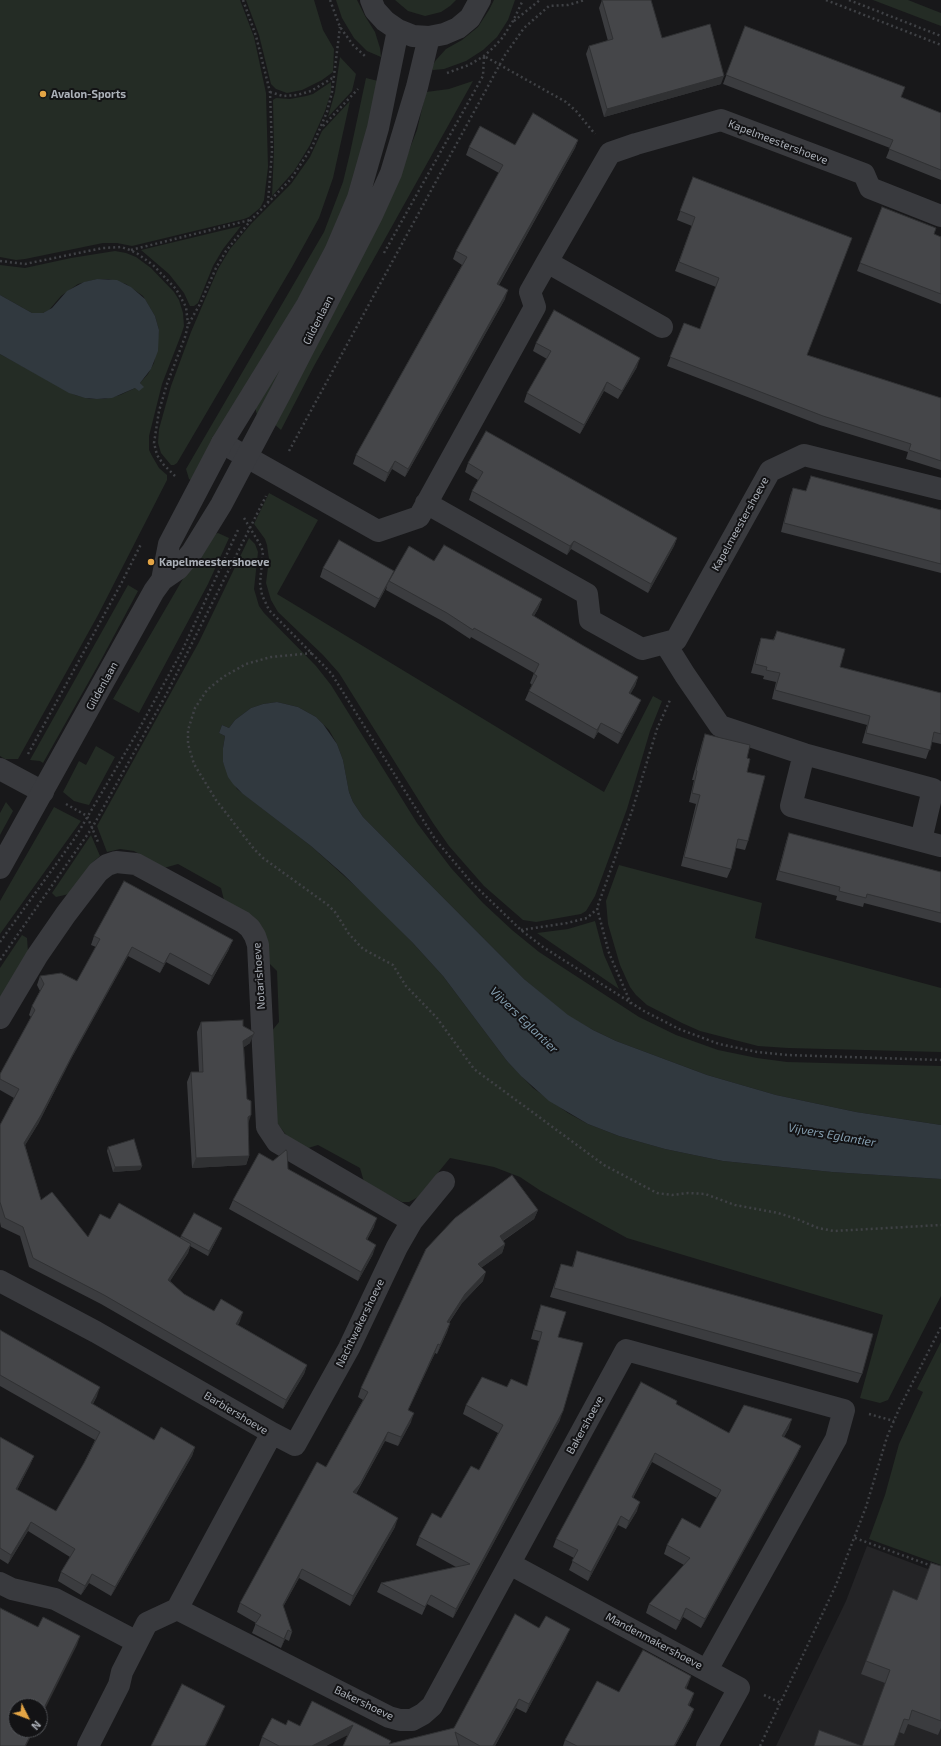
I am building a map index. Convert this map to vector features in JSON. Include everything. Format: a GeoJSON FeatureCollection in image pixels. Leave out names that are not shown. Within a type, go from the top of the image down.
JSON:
{"type":"FeatureCollection","features":[{"type":"Feature","properties":{"kind":"street"},"geometry":{"type":"LineString","coordinates":[[371,0],[385,22],[398,30],[413,36],[429,37],[444,34],[458,28],[470,18],[480,0]]}},
{"type":"Feature","properties":{"kind":"street","name":"Gildenlaan"},"geometry":{"type":"LineString","coordinates":[[0,868],[162,580],[169,544],[222,443],[307,305],[335,252],[358,198],[378,128],[398,30]]}},
{"type":"Feature","properties":{"kind":"street","name":"Gildenlaan"},"geometry":{"type":"LineString","coordinates":[[162,580],[178,569],[192,552],[221,505],[372,215],[391,173],[429,37]]}},
{"type":"Feature","properties":{"kind":"street","name":"Kapelmeestershoeve"},"geometry":{"type":"LineString","coordinates":[[610,153],[636,144],[721,120],[864,174],[870,188],[941,216]]}},
{"type":"Feature","properties":{"kind":"street"},"geometry":{"type":"LineString","coordinates":[[222,443],[378,530],[419,517],[535,307],[530,292],[610,153]]}},
{"type":"Feature","properties":{"kind":"street"},"geometry":{"type":"LineString","coordinates":[[547,262],[662,327]]}},
{"type":"Feature","properties":{"kind":"street","name":"Kapelmeestershoeve"},"geometry":{"type":"LineString","coordinates":[[426,503],[587,594],[590,620],[642,649],[676,640],[770,471],[804,455],[941,489]]}},
{"type":"Feature","properties":{"kind":"street"},"geometry":{"type":"LineString","coordinates":[[665,643],[720,726],[804,754],[933,788],[931,843],[790,806],[804,754]]}},
{"type":"Feature","properties":{"kind":"street"},"geometry":{"type":"LineString","coordinates":[[0,769],[43,792]]}},
{"type":"Feature","properties":{"kind":"street","name":"Notarishoeve"},"geometry":{"type":"LineString","coordinates":[[0,1018],[37,956],[98,872],[108,865],[116,862],[136,864],[243,922],[256,936],[258,945],[267,1127],[277,1142],[412,1221]]}},
{"type":"Feature","properties":{"kind":"street","name":"Nachtwakershoeve"},"geometry":{"type":"LineString","coordinates":[[272,1432],[296,1445],[348,1348],[397,1247],[412,1221],[444,1182]]}},
{"type":"Feature","properties":{"kind":"street","name":"Barbiershoeve"},"geometry":{"type":"LineString","coordinates":[[0,1281],[96,1332],[272,1432],[176,1609]]}},
{"type":"Feature","properties":{"kind":"street","name":"Bakershoeve"},"geometry":{"type":"LineString","coordinates":[[176,1609],[389,1717],[400,1720],[412,1720],[423,1714],[432,1706],[626,1350],[844,1410],[836,1438],[707,1670]]}},
{"type":"Feature","properties":{"kind":"street","name":"Mandenmakershoeve"},"geometry":{"type":"LineString","coordinates":[[510,1564],[739,1688],[707,1746]]}},
{"type":"Feature","properties":{"kind":"street"},"geometry":{"type":"LineString","coordinates":[[0,1583],[12,1590],[55,1599],[137,1642]]}},
{"type":"Feature","properties":{"kind":"street"},"geometry":{"type":"LineString","coordinates":[[88,1746],[119,1685],[122,1672],[147,1623],[176,1609]]}},
{"type":"Feature","properties":{"kind":"path"},"geometry":{"type":"LineString","coordinates":[[243,0],[256,36],[270,92],[272,151],[268,202]]}},
{"type":"Feature","properties":{"kind":"path"},"geometry":{"type":"LineString","coordinates":[[330,0],[340,27],[353,45],[365,57]]}},
{"type":"Feature","properties":{"kind":"path"},"geometry":{"type":"LineString","coordinates":[[522,0],[513,21],[540,0]]}},
{"type":"Feature","properties":{"kind":"path"},"geometry":{"type":"LineString","coordinates":[[549,6],[568,5],[585,0]]}},
{"type":"Feature","properties":{"kind":"path"},"geometry":{"type":"LineString","coordinates":[[826,0],[941,45]]}},
{"type":"Feature","properties":{"kind":"path"},"geometry":{"type":"LineString","coordinates":[[849,0],[941,36]]}},
{"type":"Feature","properties":{"kind":"path"},"geometry":{"type":"LineString","coordinates":[[175,476],[163,464],[157,455],[154,443],[159,411],[188,325],[200,304],[216,268],[234,240],[251,220],[291,179],[302,165],[321,128],[331,99],[340,27]]}},
{"type":"Feature","properties":{"kind":"path"},"geometry":{"type":"LineString","coordinates":[[484,56],[566,102],[576,111],[610,153]]}},
{"type":"Feature","properties":{"kind":"path"},"geometry":{"type":"LineString","coordinates":[[270,92],[283,96],[297,95],[311,91],[334,77]]}},
{"type":"Feature","properties":{"kind":"path"},"geometry":{"type":"LineString","coordinates":[[321,128],[358,89]]}},
{"type":"Feature","properties":{"kind":"path"},"geometry":{"type":"LineString","coordinates":[[130,250],[251,220]]}},
{"type":"Feature","properties":{"kind":"path"},"geometry":{"type":"LineString","coordinates":[[0,261],[25,264],[103,248],[121,247],[130,250],[153,265],[176,289],[186,307],[188,325]]}},
{"type":"Feature","properties":{"kind":"path"},"geometry":{"type":"LineString","coordinates":[[244,518],[263,552],[260,583],[264,603],[273,616],[312,653],[336,682],[435,838],[471,882],[521,930],[543,947],[631,1004],[661,1021],[698,1037],[757,1052],[787,1055],[941,1060]]}},
{"type":"Feature","properties":{"kind":"path"},"geometry":{"type":"LineString","coordinates":[[312,653],[271,657],[252,662],[234,670],[211,686],[195,708],[189,723],[188,744],[194,764],[216,800],[254,849],[270,864],[328,904],[349,934],[363,949],[393,965],[406,986],[441,1023],[474,1069],[604,1165],[657,1193],[672,1196],[688,1193],[705,1194],[735,1205],[778,1213],[818,1228],[834,1231],[941,1225]]}},
{"type":"Feature","properties":{"kind":"path"},"geometry":{"type":"LineString","coordinates":[[521,930],[561,924],[587,918],[597,908],[632,811],[657,728],[668,703],[685,675]]}},
{"type":"Feature","properties":{"kind":"path"},"geometry":{"type":"LineString","coordinates":[[597,908],[610,953],[631,1004]]}},
{"type":"Feature","properties":{"kind":"path"},"geometry":{"type":"LineString","coordinates":[[760,1746],[836,1585],[855,1538],[888,1437],[899,1410],[941,1328]]}},
{"type":"Feature","properties":{"kind":"path"},"geometry":{"type":"LineString","coordinates":[[855,1538],[934,1567]]}},
{"type":"Feature","properties":{"kind":"shaded area"},"geometry":{"type":"Polygon","coordinates":[[[0,0],[240,0],[254,37],[266,93],[268,167],[264,200],[260,208],[244,219],[132,246],[117,243],[103,243],[25,259],[16,260],[0,257],[0,0]]]}},
{"type":"Feature","properties":{"kind":"shaded area"},"geometry":{"type":"Polygon","coordinates":[[[246,0],[314,0],[323,30],[334,49],[333,72],[322,80],[302,90],[287,93],[276,89],[271,84],[259,35],[246,0]]]}},
{"type":"Feature","properties":{"kind":"shaded area"},"geometry":{"type":"Polygon","coordinates":[[[336,0],[357,0],[375,32],[381,57],[367,51],[354,38],[342,18],[336,0]]]}},
{"type":"Feature","properties":{"kind":"shaded area"},"geometry":{"type":"Polygon","coordinates":[[[395,0],[456,0],[441,12],[425,16],[408,11],[395,0]]]}},
{"type":"Feature","properties":{"kind":"shaded area"},"geometry":{"type":"Polygon","coordinates":[[[494,0],[515,0],[508,20],[497,37],[483,50],[466,61],[444,69],[433,70],[431,68],[446,49],[462,40],[478,27],[494,0]]]}},
{"type":"Feature","properties":{"kind":"shaded area"},"geometry":{"type":"Polygon","coordinates":[[[873,0],[908,0],[941,13],[941,26],[873,0]]]}},
{"type":"Feature","properties":{"kind":"shaded area"},"geometry":{"type":"Polygon","coordinates":[[[340,57],[356,74],[352,91],[328,117],[335,92],[340,57]]]}},
{"type":"Feature","properties":{"kind":"shaded area"},"geometry":{"type":"Polygon","coordinates":[[[366,78],[378,81],[362,158],[333,239],[193,481],[189,479],[186,469],[324,232],[343,182],[366,78]]]}},
{"type":"Feature","properties":{"kind":"shaded area"},"geometry":{"type":"Polygon","coordinates":[[[473,81],[314,366],[281,430],[273,423],[399,176],[417,130],[426,92],[449,89],[473,81]]]}},
{"type":"Feature","properties":{"kind":"shaded area"},"geometry":{"type":"Polygon","coordinates":[[[331,82],[331,92],[325,111],[310,145],[294,171],[272,196],[274,150],[273,100],[276,98],[290,99],[313,94],[331,82]]]}},
{"type":"Feature","properties":{"kind":"shaded area"},"geometry":{"type":"Polygon","coordinates":[[[350,101],[333,178],[319,218],[292,267],[177,463],[171,465],[161,453],[158,443],[159,429],[171,386],[191,332],[218,269],[230,249],[251,224],[291,184],[310,157],[322,131],[350,101]]]}},
{"type":"Feature","properties":{"kind":"shaded area"},"geometry":{"type":"Polygon","coordinates":[[[241,226],[223,249],[213,266],[198,303],[194,306],[190,306],[184,293],[169,274],[141,250],[241,226]]]}},
{"type":"Feature","properties":{"kind":"shaded area"},"geometry":{"type":"Polygon","coordinates":[[[115,251],[136,257],[151,268],[174,292],[179,300],[183,313],[184,326],[162,384],[149,436],[149,450],[159,468],[167,475],[167,480],[98,615],[18,759],[5,759],[0,756],[0,354],[75,395],[90,399],[104,399],[120,395],[135,388],[141,389],[143,387],[140,383],[148,374],[154,363],[159,330],[155,316],[143,296],[126,284],[108,279],[97,279],[78,284],[61,296],[49,310],[43,313],[32,313],[0,295],[0,265],[25,268],[71,258],[115,251]]]}},
{"type":"Feature","properties":{"kind":"shaded area"},"geometry":{"type":"Polygon","coordinates":[[[278,364],[284,365],[257,415],[255,407],[278,364]]]}},
{"type":"Feature","properties":{"kind":"shaded area"},"geometry":{"type":"Polygon","coordinates":[[[269,493],[318,520],[277,594],[604,792],[653,696],[662,701],[650,731],[627,809],[595,896],[586,911],[581,914],[536,922],[523,920],[484,886],[449,846],[339,673],[323,655],[278,612],[271,600],[266,583],[269,559],[267,545],[265,539],[254,524],[269,493]]]}},
{"type":"Feature","properties":{"kind":"shaded area"},"geometry":{"type":"Polygon","coordinates":[[[218,533],[229,538],[208,584],[139,713],[113,699],[184,577],[215,534],[218,533]]]}},
{"type":"Feature","properties":{"kind":"shaded area"},"geometry":{"type":"Polygon","coordinates":[[[249,538],[255,544],[258,552],[254,589],[259,606],[316,666],[331,685],[417,823],[451,868],[483,903],[512,930],[539,952],[639,1017],[676,1035],[718,1050],[787,1062],[941,1066],[941,1125],[856,1112],[776,1095],[707,1075],[616,1041],[568,1016],[524,979],[363,817],[353,802],[349,792],[343,760],[337,744],[329,730],[316,717],[298,707],[277,702],[251,708],[235,720],[229,728],[222,725],[219,733],[225,736],[223,762],[237,789],[311,846],[374,903],[443,976],[507,1061],[533,1088],[568,1113],[588,1124],[619,1136],[665,1149],[723,1161],[832,1172],[941,1179],[941,1296],[888,1400],[880,1403],[860,1398],[883,1315],[627,1238],[541,1191],[520,1177],[494,1167],[450,1158],[418,1197],[409,1202],[402,1202],[364,1182],[360,1168],[318,1145],[305,1149],[290,1140],[277,1123],[271,1032],[279,1022],[277,971],[267,961],[224,900],[221,888],[178,864],[164,868],[134,851],[120,849],[107,852],[97,826],[199,642],[249,538]]]}},
{"type":"Feature","properties":{"kind":"shaded area"},"geometry":{"type":"Polygon","coordinates":[[[128,585],[138,591],[101,660],[43,763],[40,761],[30,760],[128,585]]]}},
{"type":"Feature","properties":{"kind":"shaded area"},"geometry":{"type":"Polygon","coordinates":[[[96,746],[115,757],[89,805],[74,801],[63,792],[79,761],[86,765],[96,746]]]}},
{"type":"Feature","properties":{"kind":"shaded area"},"geometry":{"type":"Polygon","coordinates":[[[6,802],[13,811],[0,835],[0,813],[6,802]]]}},
{"type":"Feature","properties":{"kind":"shaded area"},"geometry":{"type":"Polygon","coordinates":[[[54,807],[81,821],[0,934],[0,901],[54,807]]]}},
{"type":"Feature","properties":{"kind":"shaded area"},"geometry":{"type":"Polygon","coordinates":[[[91,835],[100,856],[93,862],[69,894],[56,897],[52,893],[91,835]]]}},
{"type":"Feature","properties":{"kind":"shaded area"},"geometry":{"type":"Polygon","coordinates":[[[619,865],[762,903],[755,938],[941,988],[941,1052],[758,1046],[700,1031],[647,1005],[630,987],[620,965],[608,924],[606,901],[619,865]]]}},
{"type":"Feature","properties":{"kind":"shaded area"},"geometry":{"type":"Polygon","coordinates":[[[595,921],[604,955],[619,989],[537,933],[568,929],[595,921]]]}},
{"type":"Feature","properties":{"kind":"shaded area"},"geometry":{"type":"Polygon","coordinates":[[[22,935],[27,938],[28,952],[0,999],[0,968],[22,935]]]}},
{"type":"Feature","properties":{"kind":"shaded area"},"geometry":{"type":"Polygon","coordinates":[[[941,1342],[941,1565],[869,1539],[885,1495],[899,1444],[923,1392],[917,1389],[941,1342]]]}},
{"type":"Feature","properties":{"kind":"shaded area"},"geometry":{"type":"Polygon","coordinates":[[[867,1546],[941,1574],[941,1746],[776,1746],[846,1601],[867,1546]]]}},
{"type":"Feature","properties":{"kind":"water"},"geometry":{"type":"Polygon","coordinates":[[[97,279],[117,280],[131,287],[145,299],[155,316],[159,330],[158,351],[151,369],[140,383],[144,387],[139,391],[135,388],[112,398],[85,398],[69,393],[0,354],[0,295],[32,313],[43,313],[52,308],[67,291],[84,282],[97,279]]]}},
{"type":"Feature","properties":{"kind":"water","name":"Vijvers Eglantier"},"geometry":{"type":"Polygon","coordinates":[[[277,702],[298,707],[316,717],[323,724],[337,744],[343,760],[349,792],[353,802],[363,817],[524,979],[568,1015],[593,1030],[616,1041],[707,1075],[776,1095],[856,1112],[941,1125],[941,1179],[832,1172],[723,1161],[665,1149],[619,1136],[588,1124],[549,1101],[521,1076],[507,1061],[443,976],[412,942],[343,874],[311,846],[243,794],[228,777],[223,762],[225,736],[219,733],[222,725],[229,728],[235,720],[251,708],[277,702]]]}},
{"type":"Feature","properties":{"kind":"building"},"geometry":{"type":"Polygon","coordinates":[[[602,0],[651,0],[662,38],[710,24],[724,76],[607,109],[589,46],[613,39],[602,0]]]}},
{"type":"Feature","properties":{"kind":"building"},"geometry":{"type":"Polygon","coordinates":[[[745,26],[905,87],[901,97],[941,113],[941,170],[889,149],[893,140],[726,75],[745,26]]]}},
{"type":"Feature","properties":{"kind":"building"},"geometry":{"type":"Polygon","coordinates":[[[533,113],[578,140],[497,284],[508,290],[408,469],[395,461],[388,473],[356,455],[467,257],[456,251],[503,165],[469,147],[480,126],[515,145],[533,113]]]}},
{"type":"Feature","properties":{"kind":"building"},"geometry":{"type":"Polygon","coordinates":[[[693,177],[852,238],[807,355],[941,398],[941,461],[909,450],[911,444],[823,416],[670,357],[684,323],[700,329],[719,278],[679,262],[695,217],[680,211],[693,177]]]}},
{"type":"Feature","properties":{"kind":"building"},"geometry":{"type":"Polygon","coordinates":[[[882,207],[936,228],[934,234],[941,237],[941,294],[860,263],[882,207]]]}},
{"type":"Feature","properties":{"kind":"building"},"geometry":{"type":"Polygon","coordinates":[[[554,310],[640,358],[622,391],[607,382],[584,425],[527,393],[551,351],[536,343],[554,310]]]}},
{"type":"Feature","properties":{"kind":"building"},"geometry":{"type":"Polygon","coordinates":[[[486,431],[677,538],[651,584],[574,541],[570,546],[472,491],[483,472],[468,463],[486,431]]]}},
{"type":"Feature","properties":{"kind":"building"},"geometry":{"type":"Polygon","coordinates":[[[811,476],[941,510],[941,564],[784,523],[793,488],[806,491],[811,476]]]}},
{"type":"Feature","properties":{"kind":"building"},"geometry":{"type":"Polygon","coordinates":[[[339,540],[394,571],[379,599],[323,568],[339,540]]]}},
{"type":"Feature","properties":{"kind":"building"},"geometry":{"type":"Polygon","coordinates":[[[444,545],[542,599],[532,615],[638,677],[629,693],[641,700],[622,734],[601,723],[597,730],[529,691],[537,676],[534,674],[539,664],[474,628],[473,630],[447,613],[389,581],[409,546],[434,561],[444,545]]]}},
{"type":"Feature","properties":{"kind":"building"},"geometry":{"type":"Polygon","coordinates":[[[777,631],[845,649],[840,667],[941,693],[941,734],[934,732],[930,750],[866,733],[870,716],[775,690],[780,673],[766,670],[767,667],[755,664],[761,638],[774,640],[777,631]]]}},
{"type":"Feature","properties":{"kind":"building"},"geometry":{"type":"Polygon","coordinates":[[[705,734],[750,745],[747,758],[750,759],[747,772],[765,776],[748,841],[738,839],[731,869],[684,857],[700,795],[692,793],[705,734]]]}},
{"type":"Feature","properties":{"kind":"building"},"geometry":{"type":"Polygon","coordinates":[[[789,833],[941,872],[941,913],[867,894],[866,898],[839,891],[840,887],[779,871],[789,833]]]}},
{"type":"Feature","properties":{"kind":"building"},"geometry":{"type":"Polygon","coordinates":[[[124,881],[233,940],[212,976],[170,953],[164,964],[132,947],[41,1115],[24,1143],[41,1200],[52,1192],[88,1237],[100,1214],[110,1219],[119,1203],[191,1244],[168,1280],[184,1294],[214,1311],[221,1299],[243,1312],[236,1324],[307,1365],[286,1400],[104,1295],[33,1258],[23,1227],[5,1218],[0,1202],[0,1125],[19,1089],[0,1079],[0,1074],[35,1010],[32,1006],[44,984],[40,976],[61,973],[77,981],[100,939],[94,936],[124,881]]]}},
{"type":"Feature","properties":{"kind":"building"},"geometry":{"type":"Polygon","coordinates":[[[243,1020],[243,1026],[254,1032],[254,1034],[243,1041],[247,1099],[251,1101],[251,1115],[248,1117],[249,1156],[196,1158],[191,1072],[203,1072],[201,1022],[243,1020]]]}},
{"type":"Feature","properties":{"kind":"building"},"geometry":{"type":"Polygon","coordinates":[[[134,1139],[142,1166],[115,1167],[108,1147],[134,1139]]]}},
{"type":"Feature","properties":{"kind":"building"},"geometry":{"type":"Polygon","coordinates":[[[286,1150],[288,1169],[377,1218],[366,1239],[376,1245],[361,1272],[233,1200],[259,1153],[273,1161],[286,1150]]]}},
{"type":"Feature","properties":{"kind":"building"},"geometry":{"type":"Polygon","coordinates":[[[512,1175],[538,1210],[500,1236],[505,1244],[478,1264],[486,1272],[465,1294],[447,1322],[450,1323],[440,1345],[438,1344],[408,1410],[414,1413],[401,1437],[388,1432],[360,1484],[353,1492],[398,1518],[353,1596],[302,1569],[283,1605],[292,1632],[288,1630],[284,1639],[255,1624],[261,1615],[240,1603],[317,1462],[326,1467],[368,1392],[361,1388],[426,1249],[455,1218],[512,1175]]]}},
{"type":"Feature","properties":{"kind":"building"},"geometry":{"type":"Polygon","coordinates":[[[194,1213],[222,1228],[209,1251],[181,1236],[194,1213]]]}},
{"type":"Feature","properties":{"kind":"building"},"geometry":{"type":"Polygon","coordinates":[[[577,1251],[873,1334],[862,1374],[554,1288],[561,1264],[573,1267],[577,1251]]]}},
{"type":"Feature","properties":{"kind":"building"},"geometry":{"type":"Polygon","coordinates":[[[541,1305],[566,1312],[558,1337],[583,1343],[563,1411],[456,1609],[431,1595],[425,1607],[381,1583],[470,1564],[419,1537],[432,1513],[441,1518],[471,1466],[479,1470],[503,1425],[466,1405],[482,1377],[507,1387],[511,1379],[527,1386],[542,1332],[534,1330],[541,1305]]]}},
{"type":"Feature","properties":{"kind":"building"},"geometry":{"type":"Polygon","coordinates":[[[0,1330],[100,1387],[91,1403],[154,1440],[161,1427],[195,1447],[115,1587],[92,1574],[85,1586],[61,1572],[75,1549],[31,1522],[11,1555],[0,1548],[0,1437],[34,1456],[16,1489],[56,1511],[100,1432],[0,1375],[0,1330]]]}},
{"type":"Feature","properties":{"kind":"building"},"geometry":{"type":"Polygon","coordinates":[[[641,1382],[677,1401],[676,1404],[729,1433],[744,1405],[792,1419],[782,1436],[801,1446],[705,1619],[686,1608],[680,1621],[649,1604],[690,1558],[667,1545],[682,1518],[700,1528],[721,1490],[655,1453],[632,1497],[640,1502],[629,1521],[621,1516],[591,1572],[572,1561],[578,1550],[556,1539],[641,1382]]]}},
{"type":"Feature","properties":{"kind":"building"},"geometry":{"type":"Polygon","coordinates":[[[931,1563],[941,1566],[941,1721],[912,1710],[909,1720],[904,1719],[894,1746],[862,1746],[890,1670],[866,1661],[893,1590],[917,1600],[931,1563]]]}},
{"type":"Feature","properties":{"kind":"building"},"geometry":{"type":"Polygon","coordinates":[[[0,1608],[38,1627],[43,1617],[80,1636],[48,1700],[48,1698],[8,1698],[8,1738],[29,1738],[25,1746],[0,1746],[0,1608]]]}},
{"type":"Feature","properties":{"kind":"building"},"geometry":{"type":"Polygon","coordinates":[[[515,1614],[539,1628],[546,1616],[570,1629],[529,1704],[519,1699],[493,1746],[480,1746],[455,1732],[459,1746],[343,1746],[353,1725],[312,1746],[279,1746],[262,1737],[272,1718],[286,1725],[288,1720],[300,1726],[312,1701],[391,1741],[389,1744],[454,1728],[515,1614]]]}},
{"type":"Feature","properties":{"kind":"building"},"geometry":{"type":"Polygon","coordinates":[[[643,1650],[691,1676],[685,1688],[694,1693],[688,1705],[694,1709],[674,1746],[577,1746],[565,1740],[597,1681],[619,1692],[643,1650]]]}},
{"type":"Feature","properties":{"kind":"building"},"geometry":{"type":"Polygon","coordinates":[[[182,1684],[225,1706],[205,1746],[151,1746],[182,1684]]]}},
{"type":"Feature","properties":{"kind":"building"},"geometry":{"type":"Polygon","coordinates":[[[819,1730],[862,1746],[814,1746],[819,1730]]]}},
{"type":"Feature","properties":{"kind":"place","name":"Avalon-Sports"},"geometry":{"type":"Point","coordinates":[43,94]}},
{"type":"Feature","properties":{"kind":"place","name":"Kapelmeestershoeve"},"geometry":{"type":"Point","coordinates":[151,562]}}]}
